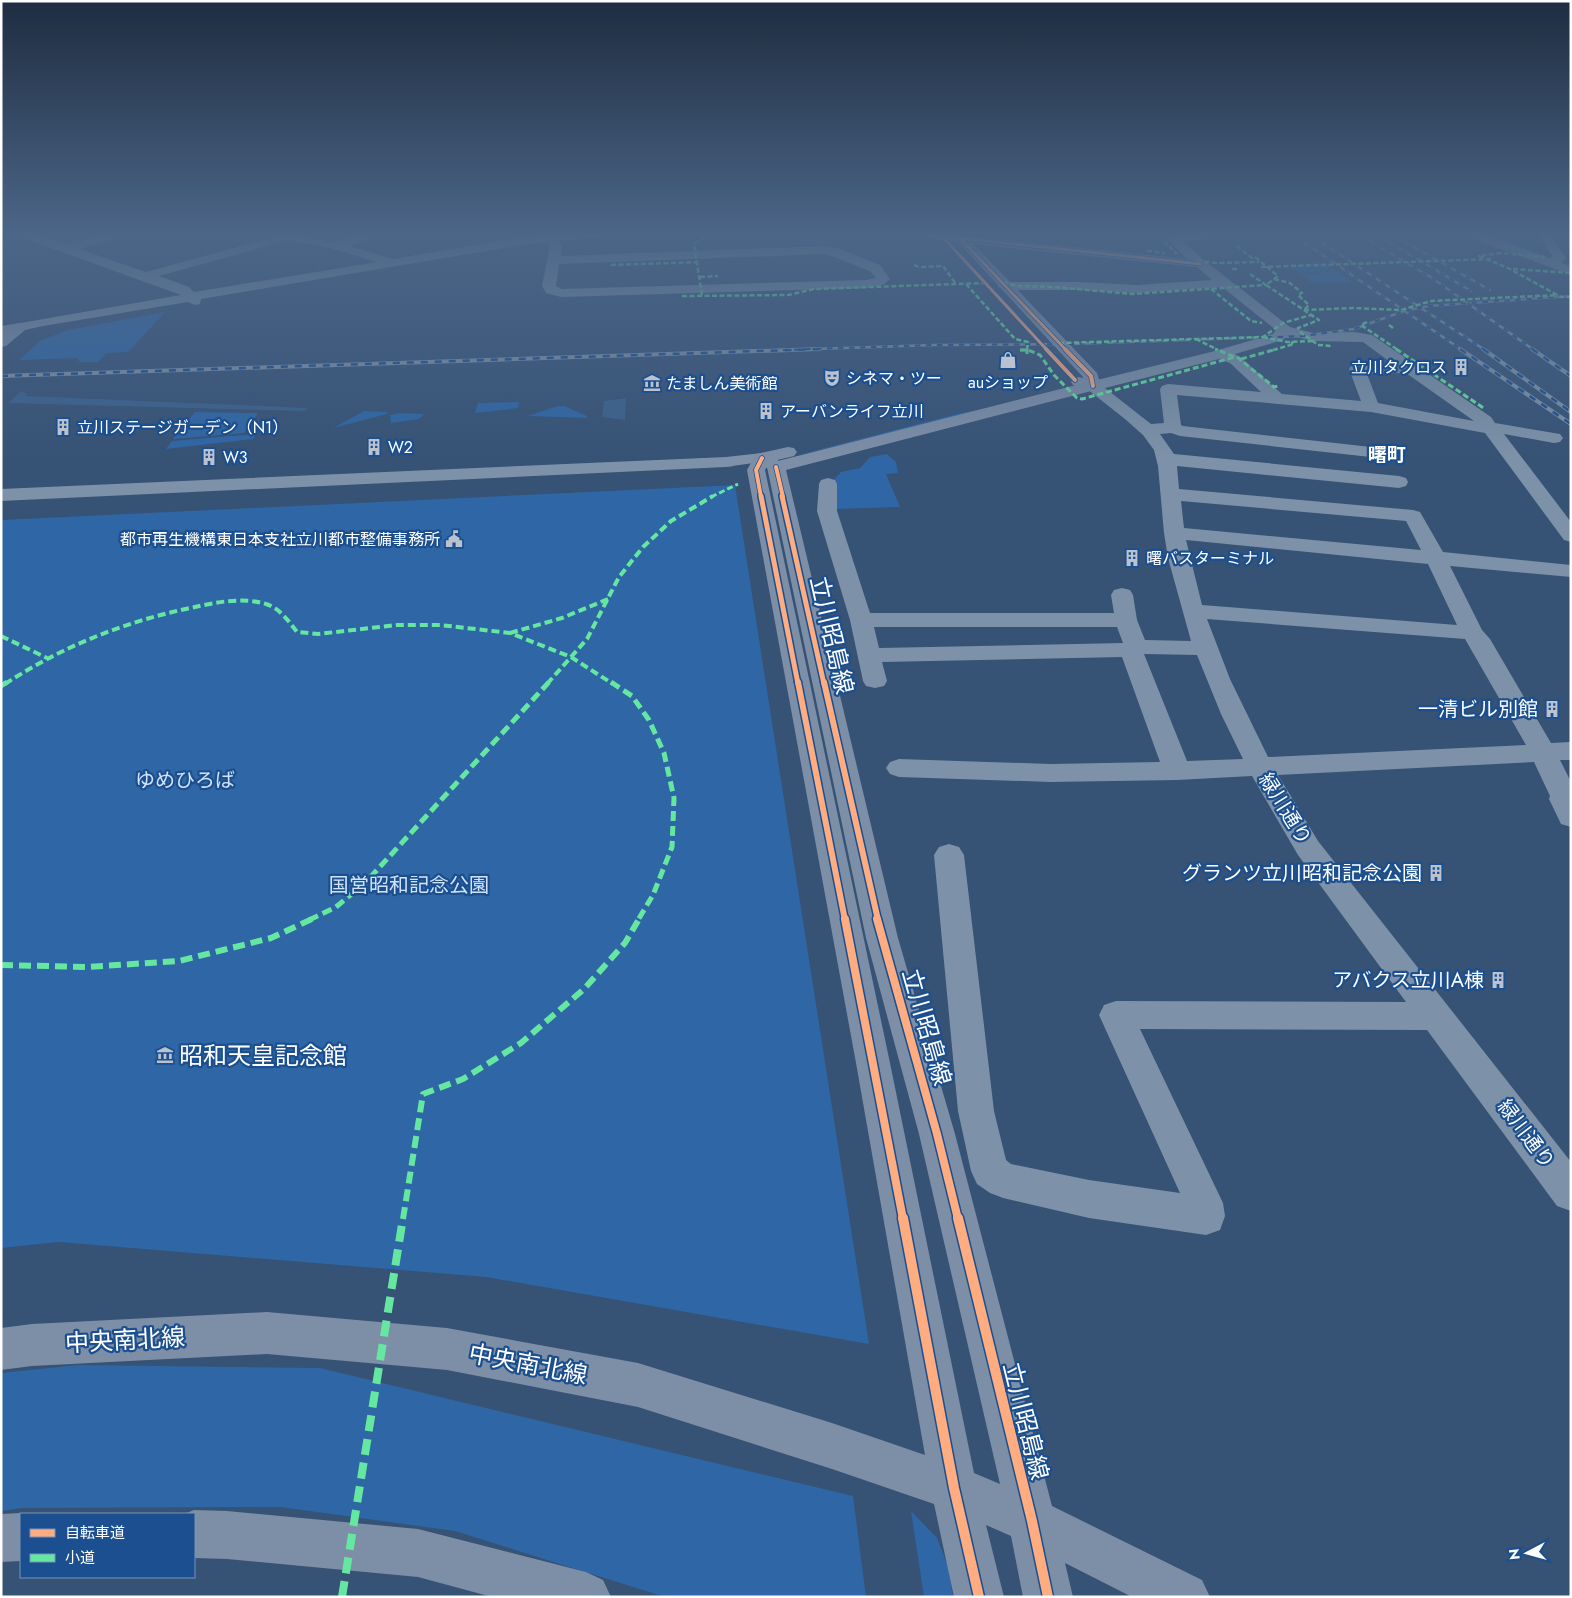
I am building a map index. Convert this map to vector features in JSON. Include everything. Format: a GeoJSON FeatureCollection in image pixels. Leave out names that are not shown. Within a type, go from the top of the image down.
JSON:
{"type":"FeatureCollection","features":[{"type":"Feature","properties":{"kind":"main road"},"geometry":{"type":"LineString","coordinates":[[1019,308],[1086,381]]}},
{"type":"Feature","properties":{"kind":"main road"},"geometry":{"type":"LineString","coordinates":[[1023,308],[1086,381]]}},
{"type":"Feature","properties":{"kind":"main road"},"geometry":{"type":"LineString","coordinates":[[764,465],[1086,381]]}},
{"type":"Feature","properties":{"kind":"main road","name":"立川昭島線"},"geometry":{"type":"LineString","coordinates":[[764,465],[871,1054],[954,1488],[979,1597]]}},
{"type":"Feature","properties":{"kind":"main road","name":"立川昭島線"},"geometry":{"type":"LineString","coordinates":[[764,465],[882,938],[937,1134],[1032,1521],[1048,1597]]}},
{"type":"Feature","properties":{"kind":"main road","name":"中央南北線"},"geometry":{"type":"LineString","coordinates":[[1,1349],[266,1332],[447,1349],[638,1385],[832,1446],[954,1488],[1032,1521],[1185,1597]]}},
{"type":"Feature","properties":{"kind":"main road"},"geometry":{"type":"LineString","coordinates":[[195,1534],[227,1535],[418,1553],[586,1597]]}},
{"type":"Feature","properties":{"kind":"main road"},"geometry":{"type":"LineString","coordinates":[[1,1538],[20,1536]]}},
{"type":"Feature","properties":{"kind":"street"},"geometry":{"type":"LineString","coordinates":[[7,337],[39,326],[148,308]]}},
{"type":"Feature","properties":{"kind":"street"},"geometry":{"type":"LineString","coordinates":[[1256,308],[1285,330]]}},
{"type":"Feature","properties":{"kind":"street"},"geometry":{"type":"LineString","coordinates":[[7,337],[39,326]]}},
{"type":"Feature","properties":{"kind":"street"},"geometry":{"type":"LineString","coordinates":[[1086,381],[1266,331],[1285,330],[1313,337],[1362,337],[1471,410],[1491,428],[1571,536]]}},
{"type":"Feature","properties":{"kind":"street"},"geometry":{"type":"LineString","coordinates":[[1086,381],[1220,354],[1278,337],[1285,330]]}},
{"type":"Feature","properties":{"kind":"street"},"geometry":{"type":"LineString","coordinates":[[1220,354],[1235,360],[1277,398]]}},
{"type":"Feature","properties":{"kind":"street"},"geometry":{"type":"LineString","coordinates":[[1371,407],[1357,369],[1410,368]]}},
{"type":"Feature","properties":{"kind":"street","name":"緑川通り"},"geometry":{"type":"LineString","coordinates":[[1086,381],[1160,429],[1157,440],[1166,459],[1174,533],[1181,569],[1193,611],[1205,648],[1258,766],[1308,848],[1571,1192]]}},
{"type":"Feature","properties":{"kind":"street"},"geometry":{"type":"LineString","coordinates":[[1389,454],[1160,429],[1168,388],[1371,407],[1478,427],[1554,438]]}},
{"type":"Feature","properties":{"kind":"street"},"geometry":{"type":"LineString","coordinates":[[1166,459],[1399,482]]}},
{"type":"Feature","properties":{"kind":"street"},"geometry":{"type":"LineString","coordinates":[[1,495],[716,463],[764,465]]}},
{"type":"Feature","properties":{"kind":"street"},"geometry":{"type":"LineString","coordinates":[[1,505],[764,465]]}},
{"type":"Feature","properties":{"kind":"street"},"geometry":{"type":"LineString","coordinates":[[828,484],[828,510],[861,620],[875,681]]}},
{"type":"Feature","properties":{"kind":"street"},"geometry":{"type":"LineString","coordinates":[[1170,494],[1413,516],[1458,601],[1458,605],[1472,633],[1478,639],[1542,752],[1564,796],[1571,817]]}},
{"type":"Feature","properties":{"kind":"street"},"geometry":{"type":"LineString","coordinates":[[1174,533],[1571,571]]}},
{"type":"Feature","properties":{"kind":"street"},"geometry":{"type":"LineString","coordinates":[[1122,595],[1135,658],[1177,771]]}},
{"type":"Feature","properties":{"kind":"street"},"geometry":{"type":"LineString","coordinates":[[1193,611],[1472,633]]}},
{"type":"Feature","properties":{"kind":"street"},"geometry":{"type":"LineString","coordinates":[[861,620],[1126,620]]}},
{"type":"Feature","properties":{"kind":"street"},"geometry":{"type":"LineString","coordinates":[[869,655],[1205,648]]}},
{"type":"Feature","properties":{"kind":"street"},"geometry":{"type":"LineString","coordinates":[[899,768],[1050,773],[1177,771],[1571,752]]}},
{"type":"Feature","properties":{"kind":"street"},"geometry":{"type":"LineString","coordinates":[[949,855],[976,1111],[990,1171],[1003,1180],[1089,1199],[1206,1216],[1204,1203],[1116,1015],[1436,1016]]}},
{"type":"Feature","properties":{"kind":"green space"},"geometry":{"type":"Polygon","coordinates":[[[165,312],[128,352],[106,353],[98,362],[80,362],[77,358],[19,360],[40,341],[68,330],[165,312]]]}},
{"type":"Feature","properties":{"kind":"green space"},"geometry":{"type":"Polygon","coordinates":[[[519,402],[518,408],[475,413],[478,403],[519,402]]]}},
{"type":"Feature","properties":{"kind":"green space"},"geometry":{"type":"Polygon","coordinates":[[[1008,404],[778,460],[957,414],[1008,404]]]}},
{"type":"Feature","properties":{"kind":"green space"},"geometry":{"type":"Polygon","coordinates":[[[558,406],[564,406],[587,416],[587,418],[528,416],[558,406]]]}},
{"type":"Feature","properties":{"kind":"green space"},"geometry":{"type":"Polygon","coordinates":[[[364,411],[387,412],[387,414],[333,428],[364,411]]]}},
{"type":"Feature","properties":{"kind":"green space"},"geometry":{"type":"Polygon","coordinates":[[[195,412],[258,413],[244,433],[173,439],[195,412]]]}},
{"type":"Feature","properties":{"kind":"green space"},"geometry":{"type":"Polygon","coordinates":[[[399,413],[424,414],[419,419],[391,423],[390,415],[399,413]]]}},
{"type":"Feature","properties":{"kind":"green space"},"geometry":{"type":"Polygon","coordinates":[[[256,434],[253,439],[166,449],[172,441],[256,434]]]}},
{"type":"Feature","properties":{"kind":"green space"},"geometry":{"type":"Polygon","coordinates":[[[887,454],[896,462],[898,473],[886,474],[900,507],[834,509],[832,482],[841,472],[860,468],[870,457],[887,454]]]}},
{"type":"Feature","properties":{"kind":"green space","name":"国営昭和記念公園"},"geometry":{"type":"Polygon","coordinates":[[[735,485],[869,1344],[486,1277],[59,1242],[1,1248],[1,520],[735,485]]]}},
{"type":"Feature","properties":{"kind":"green space"},"geometry":{"type":"Polygon","coordinates":[[[79,1365],[320,1368],[853,1496],[866,1597],[665,1597],[455,1531],[280,1507],[23,1508],[1,1511],[1,1373],[79,1365]]]}},
{"type":"Feature","properties":{"kind":"green space"},"geometry":{"type":"Polygon","coordinates":[[[911,1511],[937,1538],[948,1566],[953,1597],[924,1597],[911,1511]]]}},
{"type":"Feature","properties":{"kind":"shaded area"},"geometry":{"type":"Polygon","coordinates":[[[20,392],[27,393],[25,396],[307,408],[305,411],[8,403],[20,392]]]}},
{"type":"Feature","properties":{"kind":"shaded area"},"geometry":{"type":"Polygon","coordinates":[[[626,398],[625,420],[602,417],[604,401],[626,398]]]}},
{"type":"Feature","properties":{"kind":"railway"},"geometry":{"type":"LineString","coordinates":[[1400,308],[1405,311]]}},
{"type":"Feature","properties":{"kind":"railway"},"geometry":{"type":"LineString","coordinates":[[1405,311],[1421,308]]}},
{"type":"Feature","properties":{"kind":"railway"},"geometry":{"type":"LineString","coordinates":[[1421,308],[1485,350]]}},
{"type":"Feature","properties":{"kind":"railway"},"geometry":{"type":"LineString","coordinates":[[1474,308],[1534,350]]}},
{"type":"Feature","properties":{"kind":"railway"},"geometry":{"type":"LineString","coordinates":[[783,350],[935,345],[1071,344],[1304,336],[1354,329],[1405,311]]}},
{"type":"Feature","properties":{"kind":"railway"},"geometry":{"type":"LineString","coordinates":[[1405,311],[1462,350]]}},
{"type":"Feature","properties":{"kind":"railway"},"geometry":{"type":"LineString","coordinates":[[1,376],[820,349]]}},
{"type":"Feature","properties":{"kind":"railway"},"geometry":{"type":"LineString","coordinates":[[1460,349],[1571,424]]}},
{"type":"Feature","properties":{"kind":"railway"},"geometry":{"type":"LineString","coordinates":[[1483,349],[1571,412]]}},
{"type":"Feature","properties":{"kind":"railway"},"geometry":{"type":"LineString","coordinates":[[1532,349],[1571,376]]}},
{"type":"Feature","properties":{"kind":"marked path"},"geometry":{"type":"LineString","coordinates":[[987,308],[1015,339],[1028,342],[1027,354]]}},
{"type":"Feature","properties":{"kind":"marked path"},"geometry":{"type":"LineString","coordinates":[[1234,308],[1251,321],[1262,323]]}},
{"type":"Feature","properties":{"kind":"marked path"},"geometry":{"type":"LineString","coordinates":[[1300,308],[1319,320],[1298,328],[1299,331],[1318,345],[1332,346]]}},
{"type":"Feature","properties":{"kind":"marked path"},"geometry":{"type":"LineString","coordinates":[[1304,310],[1353,308],[1401,310],[1409,308]]}},
{"type":"Feature","properties":{"kind":"marked path"},"geometry":{"type":"LineString","coordinates":[[1059,343],[1263,337],[1283,323],[1311,315]]}},
{"type":"Feature","properties":{"kind":"marked path"},"geometry":{"type":"LineString","coordinates":[[1367,322],[1361,325],[1485,409]]}},
{"type":"Feature","properties":{"kind":"marked path"},"geometry":{"type":"LineString","coordinates":[[1389,325],[1393,328]]}},
{"type":"Feature","properties":{"kind":"marked path"},"geometry":{"type":"LineString","coordinates":[[1263,337],[1287,342],[1314,341]]}},
{"type":"Feature","properties":{"kind":"marked path"},"geometry":{"type":"LineString","coordinates":[[1020,350],[1028,350],[1040,355],[1054,375],[1077,398],[1082,399],[1235,357],[1196,339]]}},
{"type":"Feature","properties":{"kind":"marked path"},"geometry":{"type":"LineString","coordinates":[[1241,359],[1294,344],[1291,342]]}},
{"type":"Feature","properties":{"kind":"marked path"},"geometry":{"type":"LineString","coordinates":[[1237,357],[1274,387],[1279,386]]}},
{"type":"Feature","properties":{"kind":"marked path"},"geometry":{"type":"LineString","coordinates":[[1,965],[87,967],[179,961],[271,938],[336,907],[366,882],[581,647],[592,630],[619,577],[643,547],[671,521],[704,501],[738,484]]}},
{"type":"Feature","properties":{"kind":"marked path"},"geometry":{"type":"LineString","coordinates":[[510,633],[562,618],[608,599]]}},
{"type":"Feature","properties":{"kind":"marked path"},"geometry":{"type":"LineString","coordinates":[[1,686],[57,653],[108,631],[179,610],[205,605],[250,601],[266,604],[275,609],[297,632],[318,634],[397,625],[440,625],[510,633],[571,657],[632,696],[649,720],[664,753],[674,798],[672,847],[653,895],[625,943],[584,989],[521,1043],[463,1079],[423,1094],[342,1597]]}},
{"type":"Feature","properties":{"kind":"marked path"},"geometry":{"type":"LineString","coordinates":[[1,636],[47,658]]}},
{"type":"Feature","properties":{"kind":"cycle path"},"geometry":{"type":"LineString","coordinates":[[1008,308],[1075,380]]}},
{"type":"Feature","properties":{"kind":"cycle path"},"geometry":{"type":"LineString","coordinates":[[1026,308],[1091,376],[1093,386]]}},
{"type":"Feature","properties":{"kind":"cycle path"},"geometry":{"type":"LineString","coordinates":[[762,458],[756,470],[873,1063],[954,1488],[979,1597]]}},
{"type":"Feature","properties":{"kind":"cycle path"},"geometry":{"type":"LineString","coordinates":[[776,467],[882,938],[937,1134],[1032,1521],[1048,1597]]}},
{"type":"Feature","properties":{"kind":"place","name":"auショップ"},"geometry":{"type":"Point","coordinates":[1008,360]}},
{"type":"Feature","properties":{"kind":"place","name":"立川タクロス"},"geometry":{"type":"Point","coordinates":[1461,367]}},
{"type":"Feature","properties":{"kind":"place","name":"シネマ・ツー"},"geometry":{"type":"Point","coordinates":[832,378]}},
{"type":"Feature","properties":{"kind":"place","name":"たましん美術館"},"geometry":{"type":"Point","coordinates":[652,383]}},
{"type":"Feature","properties":{"kind":"place","name":"アーバンライフ立川"},"geometry":{"type":"Point","coordinates":[766,411]}},
{"type":"Feature","properties":{"kind":"place","name":"立川ステージガーデン（N1）"},"geometry":{"type":"Point","coordinates":[63,427]}},
{"type":"Feature","properties":{"kind":"place","name":"W2"},"geometry":{"type":"Point","coordinates":[374,447]}},
{"type":"Feature","properties":{"kind":"place","name":"W3"},"geometry":{"type":"Point","coordinates":[209,457]}},
{"type":"Feature","properties":{"kind":"place","name":"都市再生機構東日本支社立川都市整備事務所"},"geometry":{"type":"Point","coordinates":[454,539]}},
{"type":"Feature","properties":{"kind":"place","name":"曙バスターミナル"},"geometry":{"type":"Point","coordinates":[1132,558]}},
{"type":"Feature","properties":{"kind":"place","name":"一清ビル別館"},"geometry":{"type":"Point","coordinates":[1552,709]}},
{"type":"Feature","properties":{"kind":"place","name":"グランツ立川昭和記念公園"},"geometry":{"type":"Point","coordinates":[1436,873]}},
{"type":"Feature","properties":{"kind":"place","name":"アバクス立川A棟"},"geometry":{"type":"Point","coordinates":[1498,980]}},
{"type":"Feature","properties":{"kind":"place","name":"昭和天皇記念館"},"geometry":{"type":"Point","coordinates":[165,1055]}},
{"type":"Feature","properties":{"kind":"district","name":"曙町"},"geometry":{"type":"Point","coordinates":[1387,454]}},
{"type":"Feature","properties":{"kind":"park label","name":"ゆめひろば"},"geometry":{"type":"Point","coordinates":[185,780]}}]}
